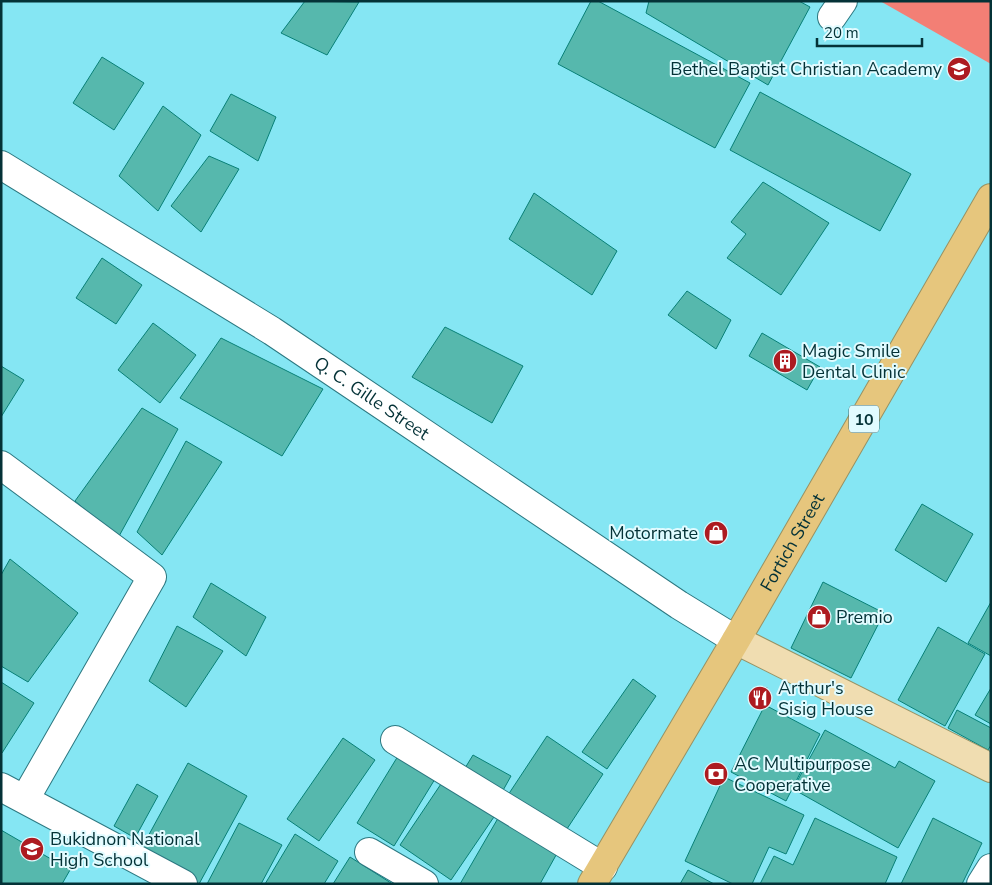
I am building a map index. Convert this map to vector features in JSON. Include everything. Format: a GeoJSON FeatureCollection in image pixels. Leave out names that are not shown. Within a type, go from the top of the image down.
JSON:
{"type":"FeatureCollection","features":[{"type":"Feature","properties":{"kind":"highway","name":"Fortich Street"},"geometry":{"type":"LineString","coordinates":[[597,875],[736,640],[991,198]]}},
{"type":"Feature","properties":{"kind":"main road"},"geometry":{"type":"LineString","coordinates":[[736,640],[991,768]]}},
{"type":"Feature","properties":{"kind":"street","name":"Q. C. Gille Street"},"geometry":{"type":"LineString","coordinates":[[1,165],[272,332],[679,605],[736,640]]}},
{"type":"Feature","properties":{"kind":"street"},"geometry":{"type":"LineString","coordinates":[[1,465],[152,577],[25,799]]}},
{"type":"Feature","properties":{"kind":"street"},"geometry":{"type":"LineString","coordinates":[[395,740],[597,875]]}},
{"type":"Feature","properties":{"kind":"street"},"geometry":{"type":"LineString","coordinates":[[1,787],[183,884]]}},
{"type":"Feature","properties":{"kind":"street"},"geometry":{"type":"LineString","coordinates":[[369,852],[424,884]]}},
{"type":"Feature","properties":{"kind":"street"},"geometry":{"type":"LineString","coordinates":[[981,884],[991,868]]}},
{"type":"Feature","properties":{"kind":"shaded area"},"geometry":{"type":"Polygon","coordinates":[[[880,1],[991,1],[991,64],[880,1]]]}},
{"type":"Feature","properties":{"kind":"building"},"geometry":{"type":"Polygon","coordinates":[[[305,1],[359,2],[327,55],[281,33],[305,1]]]}},
{"type":"Feature","properties":{"kind":"building"},"geometry":{"type":"Polygon","coordinates":[[[591,1],[598,1],[750,83],[715,148],[558,64],[591,1]]]}},
{"type":"Feature","properties":{"kind":"building"},"geometry":{"type":"Polygon","coordinates":[[[649,1],[799,1],[810,7],[768,85],[646,13],[649,1]]]}},
{"type":"Feature","properties":{"kind":"building"},"geometry":{"type":"Polygon","coordinates":[[[102,57],[144,83],[114,130],[73,103],[102,57]]]}},
{"type":"Feature","properties":{"kind":"building"},"geometry":{"type":"Polygon","coordinates":[[[760,92],[911,174],[880,231],[730,150],[760,92]]]}},
{"type":"Feature","properties":{"kind":"building"},"geometry":{"type":"Polygon","coordinates":[[[231,94],[276,117],[258,161],[210,131],[231,94]]]}},
{"type":"Feature","properties":{"kind":"building"},"geometry":{"type":"Polygon","coordinates":[[[163,106],[201,135],[158,211],[119,176],[163,106]]]}},
{"type":"Feature","properties":{"kind":"building"},"geometry":{"type":"Polygon","coordinates":[[[209,156],[239,169],[201,232],[171,206],[209,156]]]}},
{"type":"Feature","properties":{"kind":"building"},"geometry":{"type":"Polygon","coordinates":[[[763,182],[829,223],[781,295],[727,258],[746,234],[731,222],[763,182]]]}},
{"type":"Feature","properties":{"kind":"building"},"geometry":{"type":"Polygon","coordinates":[[[534,193],[617,251],[592,295],[509,239],[534,193]]]}},
{"type":"Feature","properties":{"kind":"building"},"geometry":{"type":"Polygon","coordinates":[[[102,258],[142,285],[116,324],[76,298],[102,258]]]}},
{"type":"Feature","properties":{"kind":"building"},"geometry":{"type":"Polygon","coordinates":[[[687,291],[731,320],[716,349],[668,315],[687,291]]]}},
{"type":"Feature","properties":{"kind":"building"},"geometry":{"type":"Polygon","coordinates":[[[153,323],[196,355],[160,403],[118,370],[153,323]]]}},
{"type":"Feature","properties":{"kind":"building"},"geometry":{"type":"Polygon","coordinates":[[[445,327],[523,366],[492,423],[412,377],[445,327]]]}},
{"type":"Feature","properties":{"kind":"building","name":"Magic Smile Dental Clinic"},"geometry":{"type":"Polygon","coordinates":[[[762,333],[820,367],[807,390],[749,356],[762,333]]]}},
{"type":"Feature","properties":{"kind":"building"},"geometry":{"type":"Polygon","coordinates":[[[221,338],[323,389],[282,456],[180,398],[221,338]]]}},
{"type":"Feature","properties":{"kind":"building"},"geometry":{"type":"Polygon","coordinates":[[[1,366],[24,380],[1,417],[1,366]]]}},
{"type":"Feature","properties":{"kind":"building"},"geometry":{"type":"Polygon","coordinates":[[[142,408],[178,429],[118,538],[75,501],[142,408]]]}},
{"type":"Feature","properties":{"kind":"building"},"geometry":{"type":"Polygon","coordinates":[[[186,441],[222,462],[162,555],[137,532],[186,441]]]}},
{"type":"Feature","properties":{"kind":"building"},"geometry":{"type":"Polygon","coordinates":[[[922,504],[973,534],[946,582],[895,550],[922,504]]]}},
{"type":"Feature","properties":{"kind":"building"},"geometry":{"type":"Polygon","coordinates":[[[10,559],[78,613],[28,682],[1,666],[1,575],[10,559]]]}},
{"type":"Feature","properties":{"kind":"building"},"geometry":{"type":"Polygon","coordinates":[[[823,582],[884,613],[851,678],[791,648],[823,582]]]}},
{"type":"Feature","properties":{"kind":"building"},"geometry":{"type":"Polygon","coordinates":[[[211,583],[266,617],[246,656],[193,617],[211,583]]]}},
{"type":"Feature","properties":{"kind":"building"},"geometry":{"type":"Polygon","coordinates":[[[991,602],[991,656],[968,643],[991,602]]]}},
{"type":"Feature","properties":{"kind":"building"},"geometry":{"type":"Polygon","coordinates":[[[177,626],[223,651],[186,707],[149,681],[177,626]]]}},
{"type":"Feature","properties":{"kind":"building"},"geometry":{"type":"Polygon","coordinates":[[[938,627],[985,654],[945,726],[898,700],[938,627]]]}},
{"type":"Feature","properties":{"kind":"building"},"geometry":{"type":"Polygon","coordinates":[[[633,679],[656,696],[607,769],[582,752],[633,679]]]}},
{"type":"Feature","properties":{"kind":"building"},"geometry":{"type":"Polygon","coordinates":[[[1,682],[34,703],[2,753],[1,752],[1,682]]]}},
{"type":"Feature","properties":{"kind":"building"},"geometry":{"type":"Polygon","coordinates":[[[991,688],[991,724],[975,715],[991,688]]]}},
{"type":"Feature","properties":{"kind":"building"},"geometry":{"type":"Polygon","coordinates":[[[765,705],[820,734],[786,801],[731,772],[765,705]]]}},
{"type":"Feature","properties":{"kind":"building"},"geometry":{"type":"Polygon","coordinates":[[[957,710],[991,728],[991,745],[988,750],[948,728],[957,710]]]}},
{"type":"Feature","properties":{"kind":"building"},"geometry":{"type":"Polygon","coordinates":[[[825,730],[895,768],[899,761],[935,781],[898,848],[793,789],[825,730]]]}},
{"type":"Feature","properties":{"kind":"building"},"geometry":{"type":"Polygon","coordinates":[[[547,736],[603,774],[563,835],[506,798],[547,736]]]}},
{"type":"Feature","properties":{"kind":"building"},"geometry":{"type":"Polygon","coordinates":[[[343,738],[375,760],[319,841],[287,819],[343,738]]]}},
{"type":"Feature","properties":{"kind":"building"},"geometry":{"type":"Polygon","coordinates":[[[473,755],[511,776],[501,794],[462,773],[473,755]]]}},
{"type":"Feature","properties":{"kind":"building"},"geometry":{"type":"Polygon","coordinates":[[[398,756],[435,779],[394,846],[357,823],[398,756]]]}},
{"type":"Feature","properties":{"kind":"building"},"geometry":{"type":"Polygon","coordinates":[[[188,763],[247,796],[199,884],[140,851],[188,763]]]}},
{"type":"Feature","properties":{"kind":"building"},"geometry":{"type":"Polygon","coordinates":[[[447,775],[498,811],[451,880],[400,845],[447,775]]]}},
{"type":"Feature","properties":{"kind":"building"},"geometry":{"type":"Polygon","coordinates":[[[724,777],[804,815],[786,854],[769,847],[752,884],[733,884],[685,861],[724,777]]]}},
{"type":"Feature","properties":{"kind":"building"},"geometry":{"type":"Polygon","coordinates":[[[137,784],[158,796],[135,838],[114,826],[137,784]]]}},
{"type":"Feature","properties":{"kind":"building"},"geometry":{"type":"Polygon","coordinates":[[[501,813],[560,848],[540,884],[460,884],[501,813]]]}},
{"type":"Feature","properties":{"kind":"building"},"geometry":{"type":"Polygon","coordinates":[[[815,818],[897,857],[885,884],[760,884],[774,856],[793,865],[815,818]]]}},
{"type":"Feature","properties":{"kind":"building"},"geometry":{"type":"Polygon","coordinates":[[[933,818],[982,843],[962,884],[901,884],[933,818]]]}},
{"type":"Feature","properties":{"kind":"building"},"geometry":{"type":"Polygon","coordinates":[[[239,823],[282,845],[261,884],[207,884],[239,823]]]}},
{"type":"Feature","properties":{"kind":"building"},"geometry":{"type":"Polygon","coordinates":[[[1,830],[70,870],[62,884],[1,884],[1,830]]]}},
{"type":"Feature","properties":{"kind":"building"},"geometry":{"type":"Polygon","coordinates":[[[295,834],[338,861],[324,884],[265,884],[295,834]]]}},
{"type":"Feature","properties":{"kind":"building"},"geometry":{"type":"Polygon","coordinates":[[[350,857],[391,883],[333,884],[350,857]]]}},
{"type":"Feature","properties":{"kind":"building"},"geometry":{"type":"Polygon","coordinates":[[[688,870],[714,884],[680,884],[688,870]]]}},
{"type":"Feature","properties":{"kind":"place","name":"Bethel Baptist Christian Academy"},"geometry":{"type":"Point","coordinates":[959,69]}},
{"type":"Feature","properties":{"kind":"place","name":"Magic Smile Dental Clinic"},"geometry":{"type":"Point","coordinates":[785,361]}},
{"type":"Feature","properties":{"kind":"place","name":"Motormate"},"geometry":{"type":"Point","coordinates":[716,533]}},
{"type":"Feature","properties":{"kind":"place","name":"Premio"},"geometry":{"type":"Point","coordinates":[819,617]}},
{"type":"Feature","properties":{"kind":"place","name":"Arthur's Sisig House"},"geometry":{"type":"Point","coordinates":[760,698]}},
{"type":"Feature","properties":{"kind":"place","name":"AC Multipurpose Cooperative"},"geometry":{"type":"Point","coordinates":[716,774]}},
{"type":"Feature","properties":{"kind":"place","name":"Bukidnon National High School"},"geometry":{"type":"Point","coordinates":[32,849]}}]}
